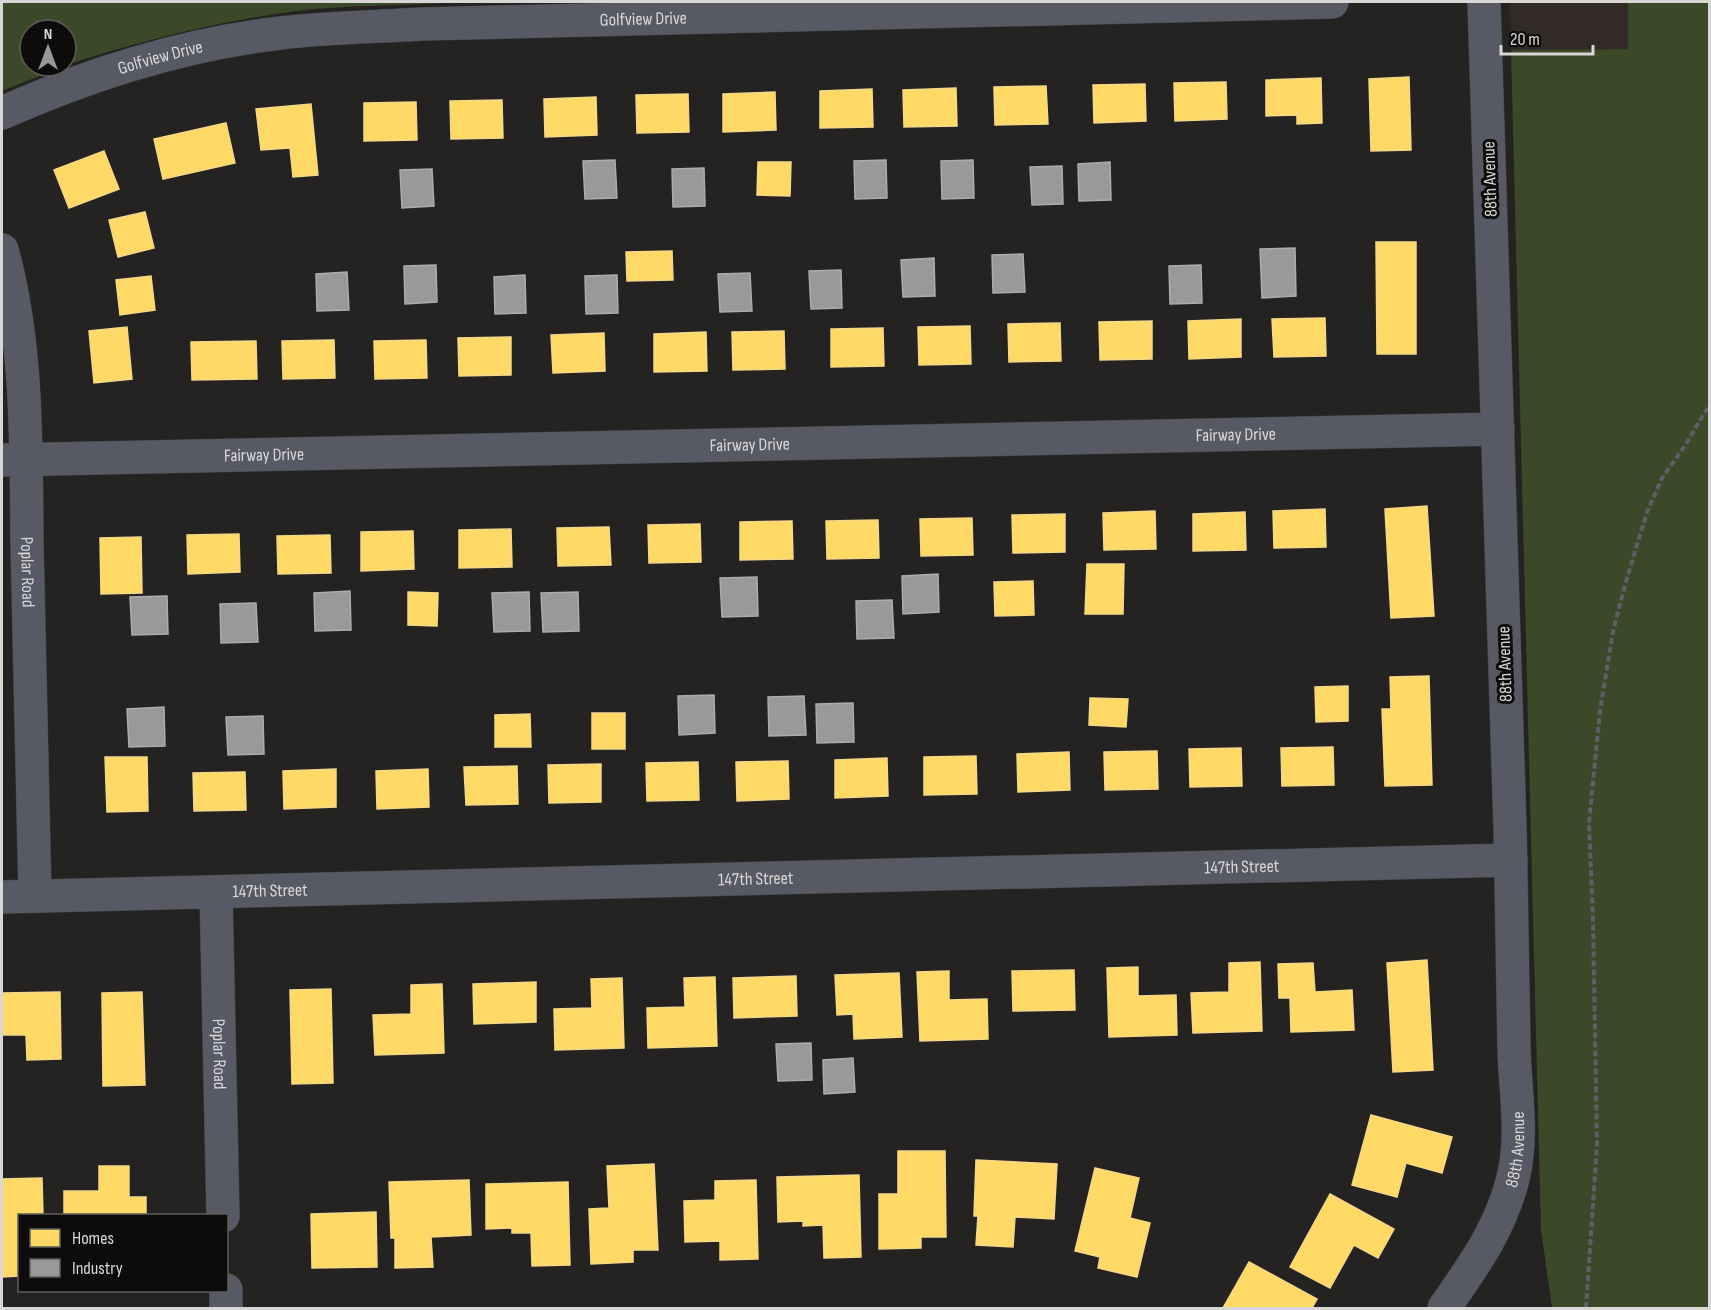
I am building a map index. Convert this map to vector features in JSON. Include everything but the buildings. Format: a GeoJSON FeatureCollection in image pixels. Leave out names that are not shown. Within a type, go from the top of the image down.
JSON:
{"type":"FeatureCollection","features":[{"type":"Feature","properties":{"kind":"street","name":"Golfview Drive"},"geometry":{"type":"LineString","coordinates":[[2,113],[43,95],[195,47],[282,33],[422,24],[1332,2]]}},
{"type":"Feature","properties":{"kind":"street","name":"88th Avenue"},"geometry":{"type":"LineString","coordinates":[[1444,1308],[1475,1264],[1502,1218],[1515,1172],[1518,1135],[1484,2]]}},
{"type":"Feature","properties":{"kind":"street","name":"Poplar Road"},"geometry":{"type":"LineString","coordinates":[[2,250],[19,334],[14,460],[34,896]]}},
{"type":"Feature","properties":{"kind":"street","name":"Fairway Drive"},"geometry":{"type":"LineString","coordinates":[[14,460],[1498,429]]}},
{"type":"Feature","properties":{"kind":"street","name":"147th Street"},"geometry":{"type":"LineString","coordinates":[[2,897],[1511,860]]}},
{"type":"Feature","properties":{"kind":"street","name":"Poplar Road"},"geometry":{"type":"LineString","coordinates":[[216,892],[223,1214]]}},
{"type":"Feature","properties":{"kind":"street"},"geometry":{"type":"LineString","coordinates":[[226,1292],[226,1308]]}},
{"type":"Feature","properties":{"kind":"path"},"geometry":{"type":"LineString","coordinates":[[1586,1308],[1597,1145],[1589,824],[1600,711],[1612,631],[1647,512],[1662,478],[1710,404]]}},
{"type":"Feature","properties":{"kind":"shaded area"},"geometry":{"type":"Polygon","coordinates":[[[1510,2],[1628,2],[1628,49],[1511,50],[1510,2]]]}},
{"type":"Feature","properties":{"kind":"green space"},"geometry":{"type":"Polygon","coordinates":[[[2,2],[443,2],[333,8],[267,15],[180,33],[78,61],[78,18],[18,18],[18,78],[34,78],[2,91],[2,2]]]}},
{"type":"Feature","properties":{"kind":"green space"},"geometry":{"type":"Polygon","coordinates":[[[1628,2],[1709,2],[1709,1308],[1552,1308],[1541,1230],[1511,50],[1628,49],[1628,2]]]}}]}
